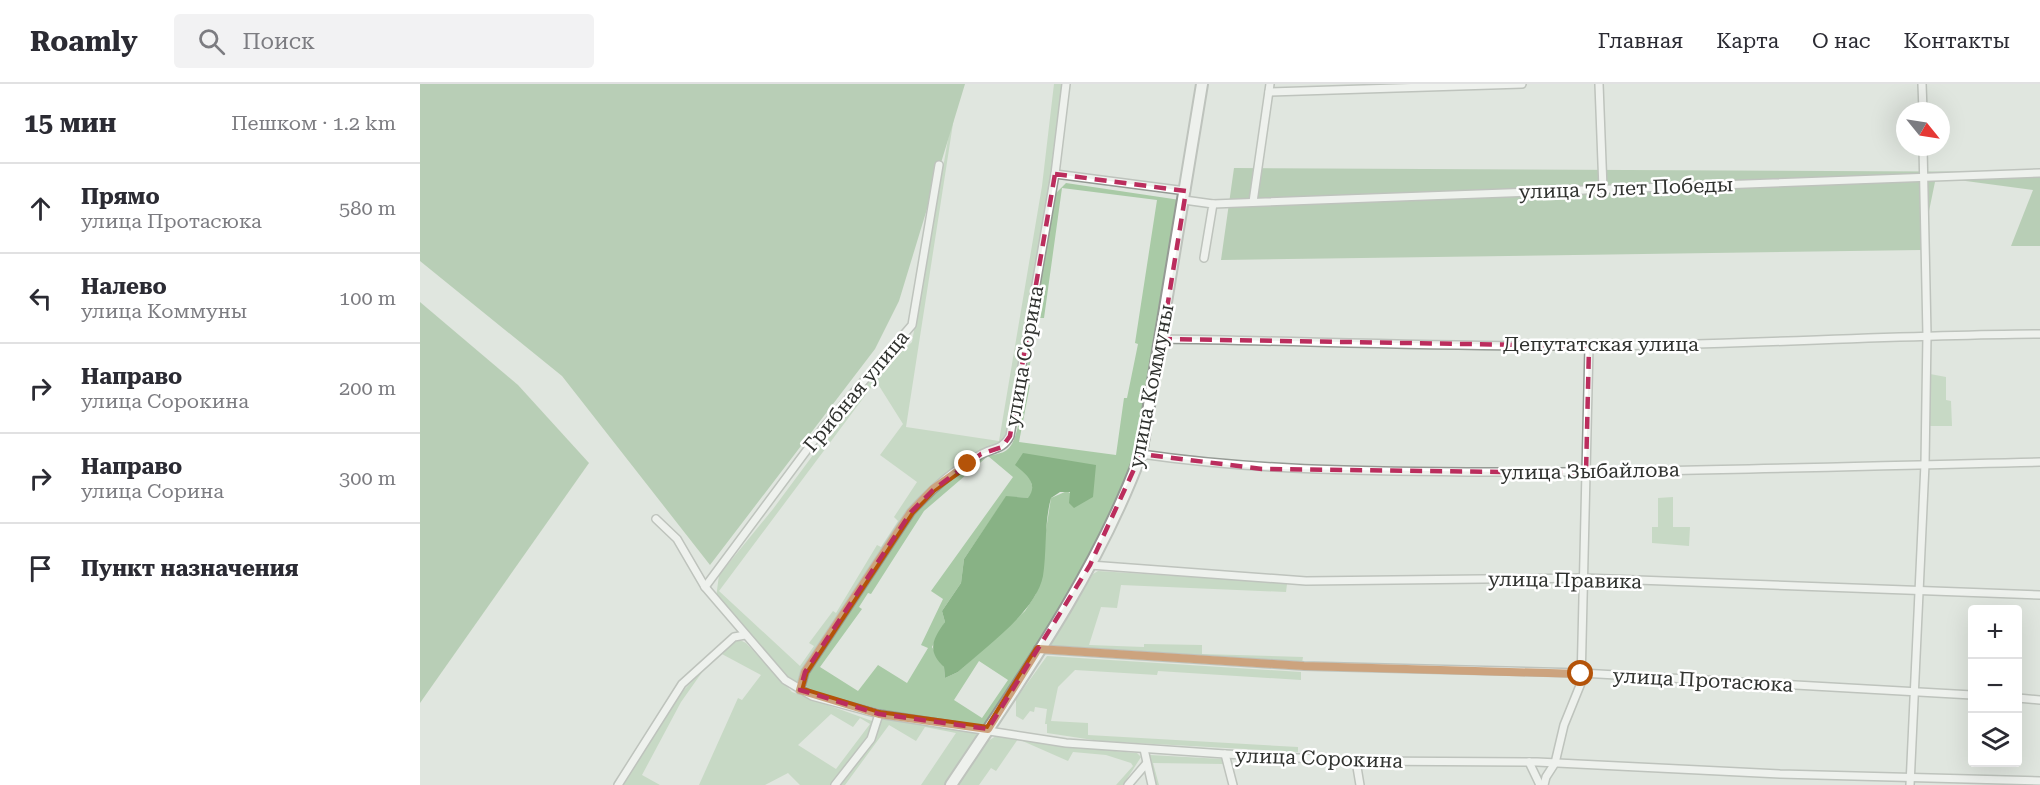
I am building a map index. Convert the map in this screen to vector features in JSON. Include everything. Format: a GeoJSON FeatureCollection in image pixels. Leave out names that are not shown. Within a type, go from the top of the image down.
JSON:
{"type":"FeatureCollection","features":[{"type":"Feature","properties":{"kind":"street","name":"улица Сорина"},"geometry":{"type":"LineString","coordinates":[[800,690],[805,672],[911,512],[933,489],[981,454],[1002,447],[1010,436],[1055,174],[1066,84]]}},
{"type":"Feature","properties":{"kind":"street","name":"улица Коммуны"},"geometry":{"type":"LineString","coordinates":[[951,785],[1090,564],[1142,454],[1202,84]]}},
{"type":"Feature","properties":{"kind":"street"},"geometry":{"type":"LineString","coordinates":[[1253,202],[1270,84]]}},
{"type":"Feature","properties":{"kind":"street"},"geometry":{"type":"LineString","coordinates":[[1269,92],[1522,84]]}},
{"type":"Feature","properties":{"kind":"street"},"geometry":{"type":"LineString","coordinates":[[1599,84],[1603,189]]}},
{"type":"Feature","properties":{"kind":"street"},"geometry":{"type":"LineString","coordinates":[[1922,84],[1923,102]]}},
{"type":"Feature","properties":{"kind":"street"},"geometry":{"type":"LineString","coordinates":[[1909,781],[1925,464],[1927,335],[1923,156]]}},
{"type":"Feature","properties":{"kind":"street","name":"Грибная улица"},"geometry":{"type":"LineString","coordinates":[[705,587],[824,427],[912,325],[939,165]]}},
{"type":"Feature","properties":{"kind":"street","name":"улица 75 лет Победы"},"geometry":{"type":"LineString","coordinates":[[1055,174],[1185,196],[1213,204],[2040,173]]}},
{"type":"Feature","properties":{"kind":"street"},"geometry":{"type":"LineString","coordinates":[[1204,258],[1213,204]]}},
{"type":"Feature","properties":{"kind":"street","name":"Депутатская улица"},"geometry":{"type":"LineString","coordinates":[[1162,339],[1589,346],[1783,343],[1927,335],[2040,334]]}},
{"type":"Feature","properties":{"kind":"street"},"geometry":{"type":"LineString","coordinates":[[1542,785],[1555,763],[1564,725],[1581,688],[1589,346]]}},
{"type":"Feature","properties":{"kind":"street","name":"улица Зыбайлова"},"geometry":{"type":"LineString","coordinates":[[1142,454],[1262,469],[1586,473],[2040,462]]}},
{"type":"Feature","properties":{"kind":"street","name":"улица Сорокина"},"geometry":{"type":"LineString","coordinates":[[656,519],[677,539],[705,587],[781,676],[800,690],[879,714],[988,729],[1066,743],[1225,754],[1356,761],[1555,763],[1909,781],[2040,781]]}},
{"type":"Feature","properties":{"kind":"street","name":"улица Правика"},"geometry":{"type":"LineString","coordinates":[[1090,564],[1306,581],[1583,578],[2040,595]]}},
{"type":"Feature","properties":{"kind":"street"},"geometry":{"type":"LineString","coordinates":[[618,785],[682,684],[734,637],[745,635]]}},
{"type":"Feature","properties":{"kind":"street","name":"улица Протасюка"},"geometry":{"type":"LineString","coordinates":[[1038,649],[1304,666],[1581,674],[1968,695]]}},
{"type":"Feature","properties":{"kind":"street"},"geometry":{"type":"LineString","coordinates":[[2022,698],[2040,700]]}},
{"type":"Feature","properties":{"kind":"street"},"geometry":{"type":"LineString","coordinates":[[835,785],[871,739],[879,714]]}},
{"type":"Feature","properties":{"kind":"street"},"geometry":{"type":"LineString","coordinates":[[1144,749],[1152,785]]}},
{"type":"Feature","properties":{"kind":"street"},"geometry":{"type":"LineString","coordinates":[[1225,754],[1233,785]]}},
{"type":"Feature","properties":{"kind":"street"},"geometry":{"type":"LineString","coordinates":[[1356,761],[1360,785]]}},
{"type":"Feature","properties":{"kind":"street"},"geometry":{"type":"LineString","coordinates":[[1529,762],[1542,785]]}},
{"type":"Feature","properties":{"kind":"street"},"geometry":{"type":"LineString","coordinates":[[1128,785],[1146,764]]}},
{"type":"Feature","properties":{"kind":"highlighted area"},"geometry":{"type":"Polygon","coordinates":[[[1055,174],[1186,191],[1162,339],[1589,346],[1586,473],[1262,469],[1141,454],[1090,565],[988,729],[879,714],[800,690],[805,672],[911,512],[933,490],[981,454],[1002,447],[1010,436],[1055,174]]]}},
{"type":"Feature","properties":{"kind":"green space"},"geometry":{"type":"Polygon","coordinates":[[[420,84],[965,84],[899,301],[875,349],[710,565],[562,376],[420,261],[420,84]]]}},
{"type":"Feature","properties":{"kind":"green space"},"geometry":{"type":"Polygon","coordinates":[[[1054,84],[1062,84],[1044,223],[1006,439],[998,448],[977,452],[914,504],[805,666],[799,684],[792,684],[716,598],[719,575],[773,509],[862,389],[912,342],[952,117],[954,117],[906,427],[999,441],[1042,186],[1054,84]],[[876,381],[719,591],[800,666],[814,646],[809,643],[833,611],[836,613],[877,545],[881,547],[898,521],[894,517],[917,482],[880,455],[903,424],[876,381]]]}},
{"type":"Feature","properties":{"kind":"green space"},"geometry":{"type":"Polygon","coordinates":[[[1234,168],[2040,172],[2040,246],[2011,246],[2033,190],[1936,177],[1921,250],[1221,260],[1234,168]]]}},
{"type":"Feature","properties":{"kind":"green space"},"geometry":{"type":"Polygon","coordinates":[[[1066,183],[1180,200],[1142,435],[1126,489],[1052,627],[984,724],[978,726],[903,715],[809,691],[805,684],[813,664],[913,515],[936,491],[955,476],[986,456],[1006,451],[1016,435],[1054,195],[1066,183]],[[1062,188],[1044,318],[1037,318],[1027,384],[1030,385],[1019,442],[1116,455],[1124,398],[1127,398],[1138,344],[1135,343],[1157,200],[1062,188]],[[988,456],[924,511],[871,594],[868,593],[859,607],[862,609],[820,667],[858,691],[878,665],[907,683],[928,648],[921,645],[943,599],[931,591],[1013,477],[988,456]],[[1029,476],[1032,490],[1029,498],[1006,497],[964,559],[961,583],[942,611],[945,622],[932,647],[944,667],[945,678],[958,672],[1025,611],[1036,594],[1051,498],[1067,491],[1029,476]],[[1067,491],[1082,502],[1087,499],[1067,491]],[[979,661],[954,700],[982,718],[1008,680],[979,661]]]}},
{"type":"Feature","properties":{"kind":"green space"},"geometry":{"type":"Polygon","coordinates":[[[420,302],[518,385],[589,463],[420,703],[420,302]]]}},
{"type":"Feature","properties":{"kind":"green space"},"geometry":{"type":"Polygon","coordinates":[[[1930,374],[1946,377],[1946,400],[1951,401],[1952,426],[1929,426],[1930,374]]]}},
{"type":"Feature","properties":{"kind":"green space"},"geometry":{"type":"Polygon","coordinates":[[[1023,453],[1096,465],[1093,497],[1074,508],[1069,503],[1070,492],[1060,492],[1051,498],[1047,517],[1043,576],[1030,603],[1008,628],[958,672],[945,678],[944,667],[933,650],[934,640],[945,622],[942,611],[961,583],[964,559],[1006,496],[1028,498],[1031,493],[1030,480],[1015,465],[1023,453]]]}},
{"type":"Feature","properties":{"kind":"green space"},"geometry":{"type":"Polygon","coordinates":[[[1673,497],[1673,527],[1690,527],[1689,546],[1652,543],[1652,527],[1658,527],[1658,498],[1673,497]]]}},
{"type":"Feature","properties":{"kind":"green space"},"geometry":{"type":"Polygon","coordinates":[[[1098,571],[1304,584],[1287,584],[1286,592],[1121,585],[1117,608],[1101,607],[1089,645],[1144,647],[1144,644],[1202,645],[1202,654],[1303,657],[1302,663],[1057,650],[1051,644],[1093,574],[1098,571]]]}},
{"type":"Feature","properties":{"kind":"green space"},"geometry":{"type":"Polygon","coordinates":[[[738,639],[746,643],[792,692],[872,721],[871,734],[832,785],[800,785],[788,773],[765,785],[699,785],[738,698],[742,700],[761,675],[720,653],[738,639]],[[831,714],[798,745],[836,769],[870,724],[860,718],[853,727],[831,714]]]}},
{"type":"Feature","properties":{"kind":"green space"},"geometry":{"type":"Polygon","coordinates":[[[1047,656],[1301,672],[1301,680],[1158,671],[1157,675],[1075,670],[1058,687],[1051,721],[1088,723],[1088,735],[1298,747],[1298,752],[1100,741],[1047,733],[1047,724],[1045,724],[1047,709],[1035,707],[1034,712],[1030,711],[1023,720],[1016,716],[1016,699],[1047,656]]]}},
{"type":"Feature","properties":{"kind":"green space"},"geometry":{"type":"Polygon","coordinates":[[[705,668],[681,702],[642,775],[660,785],[622,785],[680,694],[705,668]]]}},
{"type":"Feature","properties":{"kind":"green space"},"geometry":{"type":"Polygon","coordinates":[[[882,719],[970,731],[976,733],[977,738],[946,785],[921,785],[956,733],[925,727],[916,741],[889,725],[845,785],[840,785],[873,741],[882,719]]]}},
{"type":"Feature","properties":{"kind":"green space"},"geometry":{"type":"Polygon","coordinates":[[[996,736],[1010,736],[1049,745],[1137,753],[1141,757],[1123,785],[1116,785],[1133,766],[1131,763],[1106,755],[1073,752],[1068,761],[1018,739],[996,771],[991,768],[979,785],[956,785],[988,741],[996,736]]]}},
{"type":"Feature","properties":{"kind":"green space"},"geometry":{"type":"Polygon","coordinates":[[[1150,755],[1222,759],[1223,764],[1153,763],[1159,785],[1155,785],[1149,763],[1150,755]]]}},
{"type":"Feature","properties":{"kind":"route"},"geometry":{"type":"LineString","coordinates":[[968,464],[933,489],[911,512],[805,672],[800,690],[848,707],[879,714],[988,729],[1038,649],[1304,666],[1581,674]]}}]}
